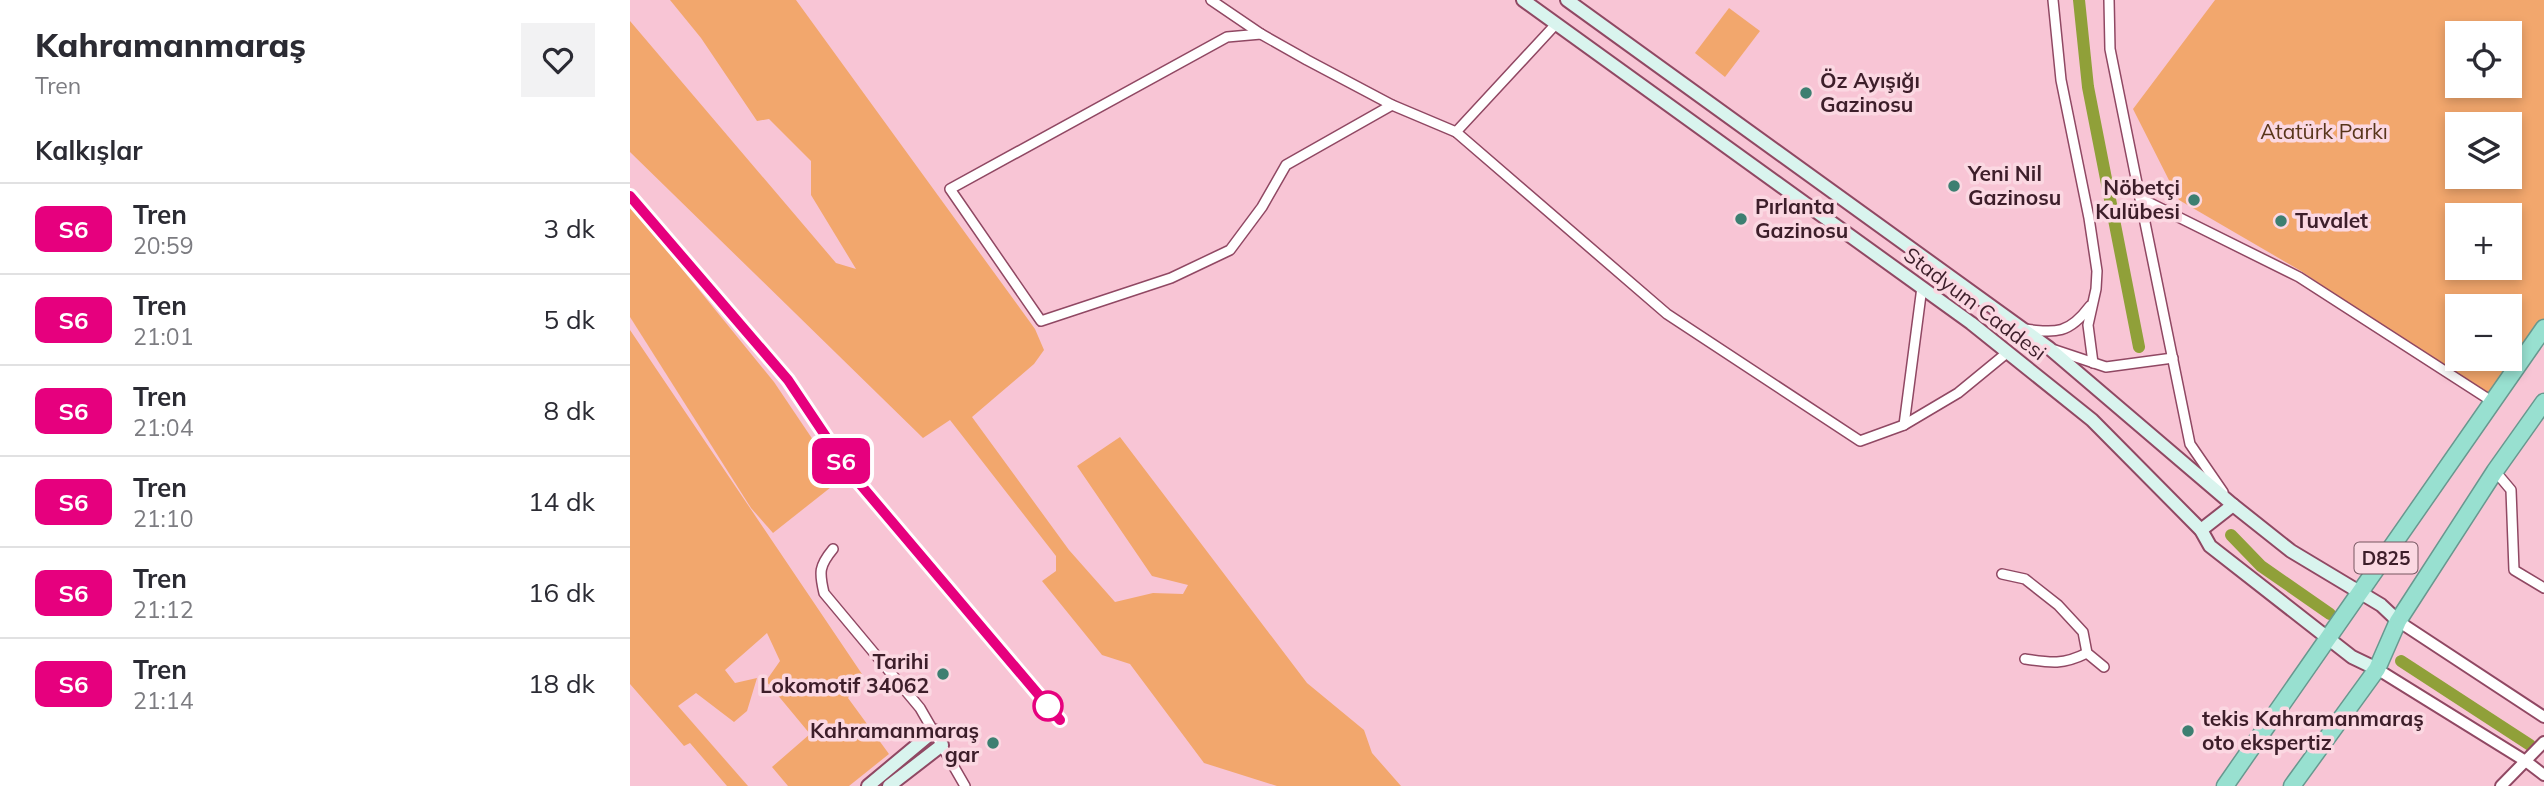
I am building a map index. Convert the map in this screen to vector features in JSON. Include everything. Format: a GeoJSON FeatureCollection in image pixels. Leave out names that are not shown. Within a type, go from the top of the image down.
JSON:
{"type":"FeatureCollection","features":[{"type":"Feature","properties":{"kind":"highway","name":"D825"},"geometry":{"type":"LineString","coordinates":[[2225,786],[2544,328]]}},
{"type":"Feature","properties":{"kind":"highway","name":"D825"},"geometry":{"type":"LineString","coordinates":[[2292,786],[2377,669],[2399,621],[2494,471],[2544,402]]}},
{"type":"Feature","properties":{"kind":"main road","name":"Stadyum Caddesi"},"geometry":{"type":"LineString","coordinates":[[1523,0],[2008,352],[2092,420],[2201,530],[2210,546],[2352,657],[2377,669]]}},
{"type":"Feature","properties":{"kind":"main road","name":"Stadyum Caddesi"},"geometry":{"type":"LineString","coordinates":[[1567,0],[2049,348],[2291,551],[2360,595],[2381,605],[2399,621]]}},
{"type":"Feature","properties":{"kind":"main road"},"geometry":{"type":"LineString","coordinates":[[2201,530],[2233,505]]}},
{"type":"Feature","properties":{"kind":"main road"},"geometry":{"type":"LineString","coordinates":[[868,786],[934,731]]}},
{"type":"Feature","properties":{"kind":"main road"},"geometry":{"type":"LineString","coordinates":[[889,786],[942,745]]}},
{"type":"Feature","properties":{"kind":"street"},"geometry":{"type":"LineString","coordinates":[[1211,0],[1261,34],[1392,105],[1456,132],[1667,314],[1860,440],[1904,425],[1958,393],[2008,352]]}},
{"type":"Feature","properties":{"kind":"street"},"geometry":{"type":"LineString","coordinates":[[2053,0],[2061,80],[2097,271],[2088,325],[2093,363]]}},
{"type":"Feature","properties":{"kind":"street"},"geometry":{"type":"LineString","coordinates":[[2109,0],[2110,49],[2190,444],[2233,505]]}},
{"type":"Feature","properties":{"kind":"street"},"geometry":{"type":"LineString","coordinates":[[1456,132],[1556,23]]}},
{"type":"Feature","properties":{"kind":"street"},"geometry":{"type":"LineString","coordinates":[[1261,34],[1227,37],[950,189],[1041,321],[1171,278],[1230,250],[1262,207],[1286,165],[1392,105]]}},
{"type":"Feature","properties":{"kind":"street"},"geometry":{"type":"LineString","coordinates":[[2140,198],[2299,276],[2493,402]]}},
{"type":"Feature","properties":{"kind":"street"},"geometry":{"type":"LineString","coordinates":[[1904,425],[1922,287]]}},
{"type":"Feature","properties":{"kind":"street"},"geometry":{"type":"LineString","coordinates":[[2023,329],[2054,333],[2070,328],[2093,302]]}},
{"type":"Feature","properties":{"kind":"street"},"geometry":{"type":"LineString","coordinates":[[2049,348],[2106,367],[2173,358]]}},
{"type":"Feature","properties":{"kind":"street"},"geometry":{"type":"LineString","coordinates":[[2494,471],[2511,490],[2514,570],[2544,588]]}},
{"type":"Feature","properties":{"kind":"street"},"geometry":{"type":"LineString","coordinates":[[833,549],[824,560],[820,575],[824,593],[920,708],[965,786]]}},
{"type":"Feature","properties":{"kind":"street"},"geometry":{"type":"LineString","coordinates":[[2002,574],[2025,579],[2058,605],[2083,632],[2087,653],[2104,667]]}},
{"type":"Feature","properties":{"kind":"street"},"geometry":{"type":"LineString","coordinates":[[2399,621],[2544,717]]}},
{"type":"Feature","properties":{"kind":"street"},"geometry":{"type":"LineString","coordinates":[[2025,659],[2060,663],[2087,653]]}},
{"type":"Feature","properties":{"kind":"street"},"geometry":{"type":"LineString","coordinates":[[2377,669],[2544,775]]}},
{"type":"Feature","properties":{"kind":"street"},"geometry":{"type":"LineString","coordinates":[[2501,786],[2544,742]]}},
{"type":"Feature","properties":{"kind":"green space"},"geometry":{"type":"Polygon","coordinates":[[[670,0],[796,0],[1035,329],[1044,350],[1034,364],[972,417],[1069,550],[1115,602],[1153,593],[1183,594],[1188,585],[1152,576],[1077,466],[1120,437],[1307,683],[1364,730],[1372,753],[1401,786],[1277,786],[1204,763],[1130,664],[1102,655],[1042,581],[1056,571],[1056,556],[950,420],[923,438],[630,152],[630,21],[836,263],[856,269],[811,195],[811,161],[769,119],[757,121],[701,38],[670,0]]]}},
{"type":"Feature","properties":{"kind":"green space","name":"Atatürk Parkı"},"geometry":{"type":"Polygon","coordinates":[[[2215,0],[2544,0],[2544,328],[2522,360],[2522,294],[2445,294],[2445,369],[2301,271],[2179,200],[2133,109],[2215,0]]]}},
{"type":"Feature","properties":{"kind":"green space"},"geometry":{"type":"Polygon","coordinates":[[[1729,8],[1760,31],[1725,77],[1695,53],[1729,8]]]}},
{"type":"Feature","properties":{"kind":"green space"},"geometry":{"type":"Polygon","coordinates":[[[630,205],[774,382],[840,480],[773,533],[751,508],[630,317],[630,205]]]}},
{"type":"Feature","properties":{"kind":"green space"},"geometry":{"type":"Polygon","coordinates":[[[630,330],[864,677],[848,698],[889,754],[849,786],[788,786],[772,767],[810,734],[766,681],[780,661],[767,633],[725,670],[735,683],[757,678],[747,711],[734,722],[696,693],[678,706],[748,786],[727,786],[690,743],[684,746],[630,684],[630,330]]]}},
{"type":"Feature","properties":{"kind":"green space","name":"Atatürk Parkı"},"geometry":{"type":"Polygon","coordinates":[[[2448,371],[2514,371],[2493,402],[2448,371]]]}},
{"type":"Feature","properties":{"kind":"waterway"},"geometry":{"type":"LineString","coordinates":[[2079,0],[2088,87],[2139,347]]}},
{"type":"Feature","properties":{"kind":"waterway"},"geometry":{"type":"LineString","coordinates":[[2231,535],[2261,566],[2330,614]]}},
{"type":"Feature","properties":{"kind":"waterway"},"geometry":{"type":"LineString","coordinates":[[2401,661],[2530,745]]}},
{"type":"Feature","properties":{"kind":"railway"},"geometry":{"type":"LineString","coordinates":[[630,196],[787,380],[849,471],[1060,720]]}},
{"type":"Feature","properties":{"kind":"train","name":"S6"},"geometry":{"type":"LineString","coordinates":[[630,196],[788,380],[849,471],[1060,720]]}},
{"type":"Feature","properties":{"kind":"place","name":"Öz Ayışığı Gazinosu"},"geometry":{"type":"Point","coordinates":[1806,93]}},
{"type":"Feature","properties":{"kind":"place","name":"Yeni Nil Gazinosu"},"geometry":{"type":"Point","coordinates":[1954,186]}},
{"type":"Feature","properties":{"kind":"place","name":"Nöbetçi Kulübesi"},"geometry":{"type":"Point","coordinates":[2194,200]}},
{"type":"Feature","properties":{"kind":"place","name":"Pırlanta Gazinosu"},"geometry":{"type":"Point","coordinates":[1741,219]}},
{"type":"Feature","properties":{"kind":"place","name":"Tuvalet"},"geometry":{"type":"Point","coordinates":[2281,221]}},
{"type":"Feature","properties":{"kind":"place","name":"Tarihi Lokomotif 34062"},"geometry":{"type":"Point","coordinates":[943,674]}},
{"type":"Feature","properties":{"kind":"place","name":"tekis Kahramanmaraş oto ekspertiz"},"geometry":{"type":"Point","coordinates":[2188,731]}},
{"type":"Feature","properties":{"kind":"place","name":"Kahramanmaraş gar"},"geometry":{"type":"Point","coordinates":[993,743]}}]}
